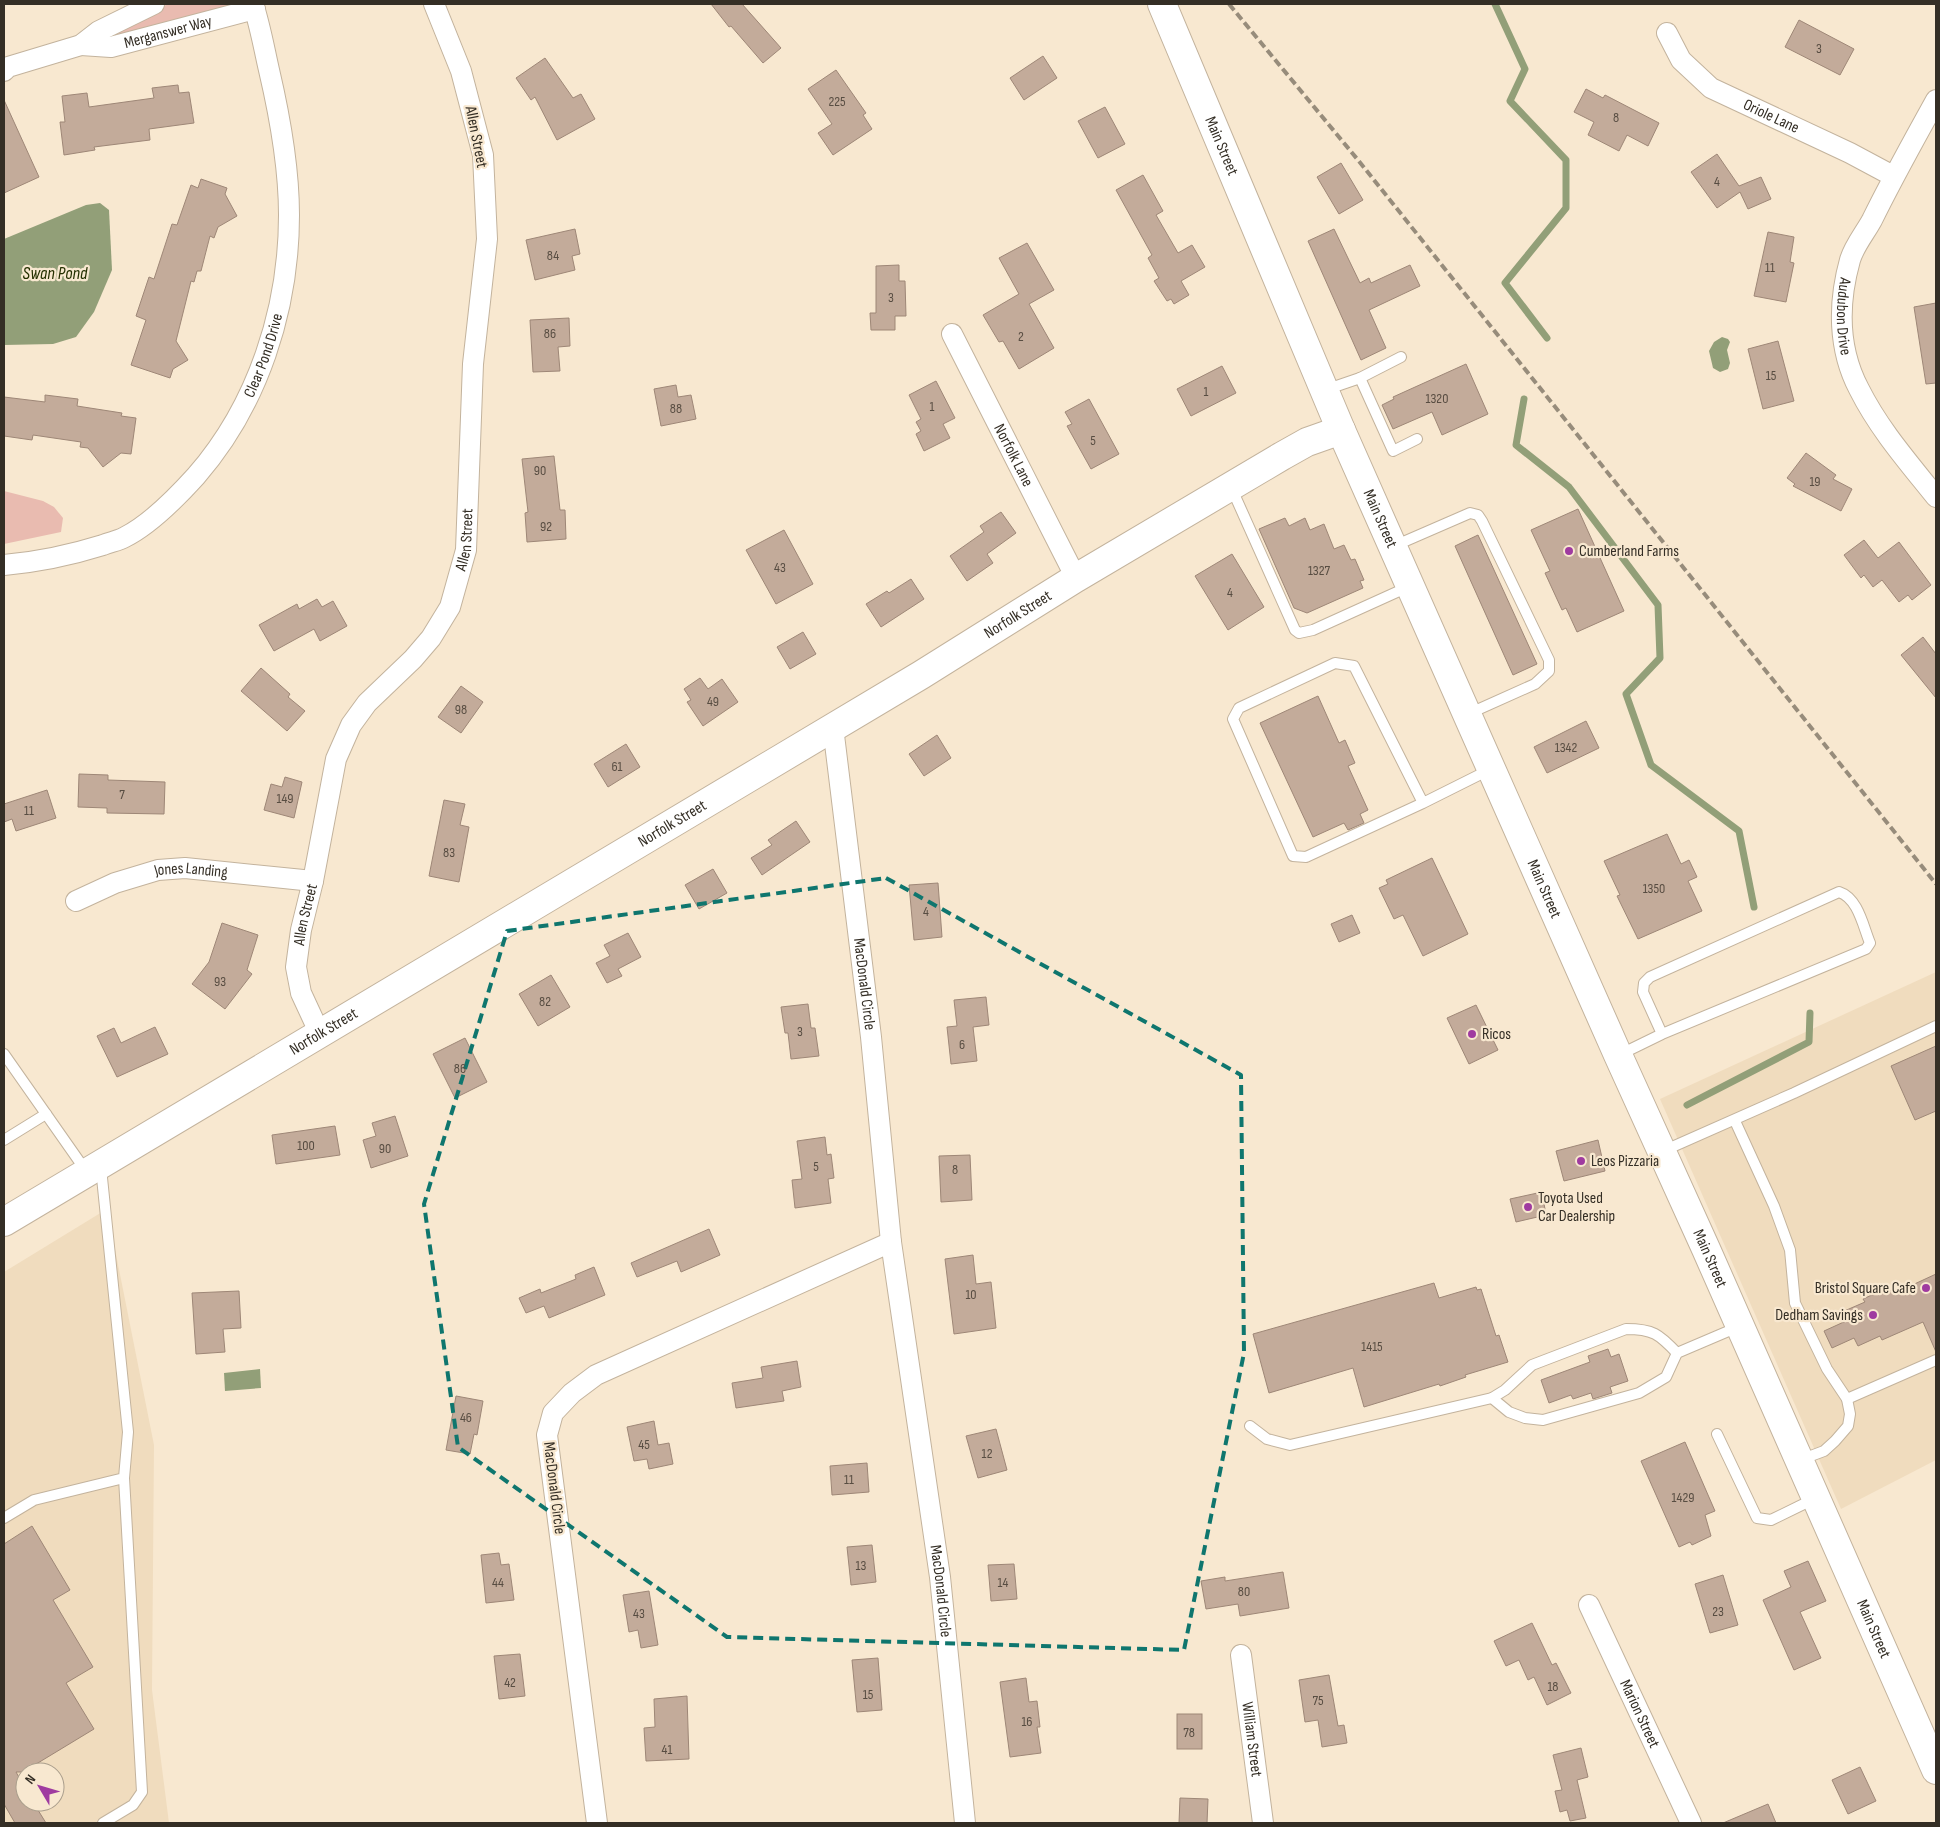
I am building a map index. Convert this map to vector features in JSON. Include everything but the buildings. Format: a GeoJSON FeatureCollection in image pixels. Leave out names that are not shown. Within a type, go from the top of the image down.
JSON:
{"type":"FeatureCollection","features":[{"type":"Feature","properties":{"kind":"main road","name":"Main Street"},"geometry":{"type":"LineString","coordinates":[[1162,4],[1341,430],[1936,1770]]}},
{"type":"Feature","properties":{"kind":"main road","name":"Norfolk Street"},"geometry":{"type":"LineString","coordinates":[[4,1222],[921,675],[1076,578],[1231,486],[1307,442],[1341,430]]}},
{"type":"Feature","properties":{"kind":"street","name":"Merganswer Way"},"geometry":{"type":"LineString","coordinates":[[5,68],[80,45],[99,31],[154,4]]}},
{"type":"Feature","properties":{"kind":"street","name":"Allen Street"},"geometry":{"type":"LineString","coordinates":[[320,1034],[301,993],[296,968],[301,930],[313,881],[336,759],[351,725],[367,703],[413,659],[431,638],[450,607],[466,550],[473,364],[487,239],[483,155],[461,71],[434,4]]}},
{"type":"Feature","properties":{"kind":"street","name":"Merganswer Way"},"geometry":{"type":"LineString","coordinates":[[80,45],[111,47],[254,7]]}},
{"type":"Feature","properties":{"kind":"street","name":"Clear Pond Drive"},"geometry":{"type":"LineString","coordinates":[[4,566],[35,562],[86,550],[125,537],[157,514],[188,485],[208,462],[231,428],[254,386],[269,347],[280,303],[286,262],[289,215],[286,171],[278,108],[254,7]]}},
{"type":"Feature","properties":{"kind":"street","name":"Oriole Lane"},"geometry":{"type":"LineString","coordinates":[[1667,33],[1681,60],[1711,88],[1850,153],[1893,176]]}},
{"type":"Feature","properties":{"kind":"street","name":"Audubon Drive"},"geometry":{"type":"LineString","coordinates":[[1936,100],[1850,258],[1841,314],[1842,339],[1858,388],[1886,435],[1936,497]]}},
{"type":"Feature","properties":{"kind":"street","name":"Norfolk Lane"},"geometry":{"type":"LineString","coordinates":[[952,334],[1076,578]]}},
{"type":"Feature","properties":{"kind":"street","name":"MacDonald Circle"},"geometry":{"type":"LineString","coordinates":[[832,727],[871,1037],[891,1242],[940,1577],[965,1823]]}},
{"type":"Feature","properties":{"kind":"street","name":"Jones Landing"},"geometry":{"type":"LineString","coordinates":[[76,901],[115,883],[158,870],[184,868],[313,881]]}},
{"type":"Feature","properties":{"kind":"street","name":"MacDonald Circle"},"geometry":{"type":"LineString","coordinates":[[597,1823],[547,1436],[553,1413],[572,1393],[596,1375],[891,1242]]}},
{"type":"Feature","properties":{"kind":"street","name":"Marion Street"},"geometry":{"type":"LineString","coordinates":[[1589,1605],[1691,1823]]}},
{"type":"Feature","properties":{"kind":"street","name":"William Street"},"geometry":{"type":"LineString","coordinates":[[1241,1655],[1263,1823]]}},
{"type":"Feature","properties":{"kind":"lane"},"geometry":{"type":"LineString","coordinates":[[1324,390],[1360,378],[1401,357]]}},
{"type":"Feature","properties":{"kind":"lane"},"geometry":{"type":"LineString","coordinates":[[1360,378],[1392,451],[1417,439]]}},
{"type":"Feature","properties":{"kind":"lane"},"geometry":{"type":"LineString","coordinates":[[1231,486],[1299,633],[1313,630],[1411,586]]}},
{"type":"Feature","properties":{"kind":"lane"},"geometry":{"type":"LineString","coordinates":[[1393,547],[1470,514],[1478,515],[1549,660],[1549,671],[1535,684],[1468,714]]}},
{"type":"Feature","properties":{"kind":"lane"},"geometry":{"type":"LineString","coordinates":[[1423,804],[1354,666],[1335,663],[1239,708],[1233,719],[1292,856],[1306,857],[1423,804],[1492,768]]}},
{"type":"Feature","properties":{"kind":"lane"},"geometry":{"type":"LineString","coordinates":[[1618,1056],[1662,1034],[1866,949],[1870,943],[1853,900],[1846,894],[1839,892],[1650,977],[1644,983],[1643,992],[1662,1034]]}},
{"type":"Feature","properties":{"kind":"lane"},"geometry":{"type":"LineString","coordinates":[[1662,1152],[1735,1121],[1936,1026]]}},
{"type":"Feature","properties":{"kind":"lane"},"geometry":{"type":"LineString","coordinates":[[4,1054],[46,1114],[94,1168],[128,1432],[124,1478],[142,1792],[134,1805],[103,1823]]}},
{"type":"Feature","properties":{"kind":"lane"},"geometry":{"type":"LineString","coordinates":[[4,1140],[46,1114]]}},
{"type":"Feature","properties":{"kind":"lane"},"geometry":{"type":"LineString","coordinates":[[1735,1121],[1774,1206],[1790,1250],[1795,1303],[1827,1369],[1847,1399],[1850,1414],[1848,1426],[1824,1451],[1799,1460]]}},
{"type":"Feature","properties":{"kind":"lane"},"geometry":{"type":"LineString","coordinates":[[1492,1398],[1509,1412],[1525,1418],[1543,1420],[1640,1393],[1666,1377],[1677,1353],[1740,1326]]}},
{"type":"Feature","properties":{"kind":"lane"},"geometry":{"type":"LineString","coordinates":[[1250,1426],[1267,1440],[1290,1445],[1492,1398],[1505,1390],[1532,1365],[1626,1329],[1642,1329],[1661,1336],[1677,1353]]}},
{"type":"Feature","properties":{"kind":"lane"},"geometry":{"type":"LineString","coordinates":[[1847,1399],[1936,1360]]}},
{"type":"Feature","properties":{"kind":"lane"},"geometry":{"type":"LineString","coordinates":[[1717,1434],[1757,1518],[1771,1520],[1816,1498]]}},
{"type":"Feature","properties":{"kind":"lane"},"geometry":{"type":"LineString","coordinates":[[4,1518],[34,1500],[124,1478]]}},
{"type":"Feature","properties":{"kind":"highlighted area"},"geometry":{"type":"Polygon","coordinates":[[[886,878],[1241,1075],[1244,1353],[1184,1650],[727,1637],[458,1447],[424,1204],[507,931],[886,878]]]}},
{"type":"Feature","properties":{"kind":"shaded area"},"geometry":{"type":"Polygon","coordinates":[[[168,4],[231,4],[229,7],[110,38],[107,36],[111,32],[168,4]]]}},
{"type":"Feature","properties":{"kind":"shaded area"},"geometry":{"type":"Polygon","coordinates":[[[4,491],[43,501],[54,507],[63,518],[61,532],[4,544],[4,491]]]}},
{"type":"Feature","properties":{"kind":"shaded area"},"geometry":{"type":"Polygon","coordinates":[[[1936,972],[1936,1460],[1841,1509],[1660,1099],[1936,972]]]}},
{"type":"Feature","properties":{"kind":"shaded area"},"geometry":{"type":"Polygon","coordinates":[[[107,1209],[154,1445],[152,1690],[169,1823],[4,1823],[4,1272],[107,1209]]]}},
{"type":"Feature","properties":{"kind":"water","name":"Swan Pond"},"geometry":{"type":"Polygon","coordinates":[[[100,203],[109,210],[112,270],[94,312],[76,337],[53,344],[4,345],[4,239],[86,205],[100,203]]]}},
{"type":"Feature","properties":{"kind":"water"},"geometry":{"type":"Polygon","coordinates":[[[1722,337],[1730,342],[1727,350],[1730,363],[1728,369],[1720,372],[1713,368],[1709,351],[1714,342],[1722,337]]]}},
{"type":"Feature","properties":{"kind":"water"},"geometry":{"type":"Polygon","coordinates":[[[260,1369],[261,1388],[225,1391],[224,1373],[260,1369]]]}},
{"type":"Feature","properties":{"kind":"waterway"},"geometry":{"type":"LineString","coordinates":[[1495,4],[1525,69],[1510,101],[1566,160],[1566,208],[1505,283],[1547,338]]}},
{"type":"Feature","properties":{"kind":"waterway"},"geometry":{"type":"LineString","coordinates":[[1524,399],[1516,445],[1569,487],[1658,605],[1660,658],[1626,694],[1651,765],[1739,831],[1754,907]]}},
{"type":"Feature","properties":{"kind":"waterway"},"geometry":{"type":"LineString","coordinates":[[1687,1105],[1809,1042],[1810,1013]]}},
{"type":"Feature","properties":{"kind":"railway"},"geometry":{"type":"LineString","coordinates":[[1229,4],[1358,160],[1936,884]]}},
{"type":"Feature","properties":{"kind":"place","name":"Cumberland Farms"},"geometry":{"type":"Point","coordinates":[1569,551]}},
{"type":"Feature","properties":{"kind":"place","name":"Ricos"},"geometry":{"type":"Point","coordinates":[1472,1034]}},
{"type":"Feature","properties":{"kind":"place","name":"Leos Pizzaria"},"geometry":{"type":"Point","coordinates":[1581,1161]}},
{"type":"Feature","properties":{"kind":"place","name":"Toyota Used Car Dealership"},"geometry":{"type":"Point","coordinates":[1528,1207]}},
{"type":"Feature","properties":{"kind":"place","name":"Bristol Square Cafe"},"geometry":{"type":"Point","coordinates":[1926,1288]}},
{"type":"Feature","properties":{"kind":"place","name":"Dedham Savings"},"geometry":{"type":"Point","coordinates":[1873,1315]}}]}
